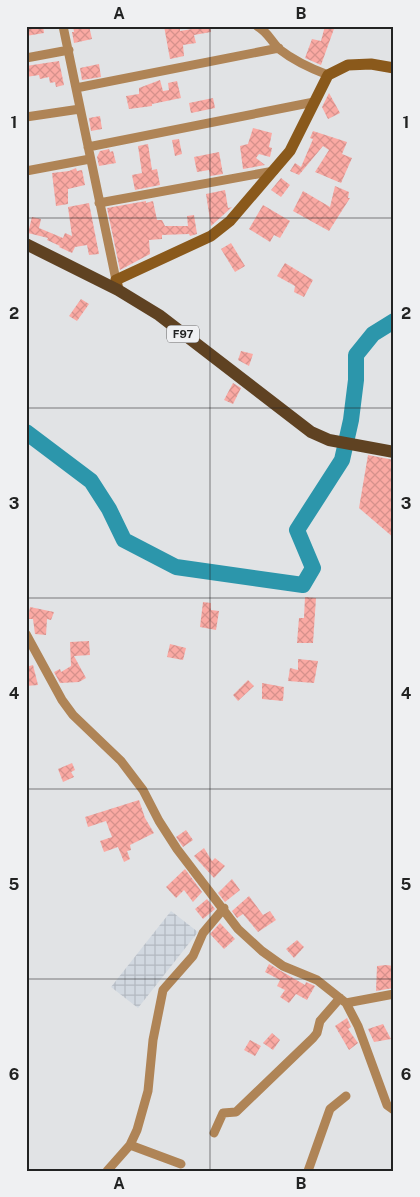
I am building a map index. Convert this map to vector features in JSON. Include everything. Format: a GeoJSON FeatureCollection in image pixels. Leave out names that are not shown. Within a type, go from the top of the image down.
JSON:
{"type":"FeatureCollection","features":[{"type":"Feature","properties":{"kind":"main road"},"geometry":{"type":"LineString","coordinates":[[117,285],[166,255],[211,236],[230,221],[290,151],[328,75],[348,65],[371,64],[394,68]]}},
{"type":"Feature","properties":{"kind":"main road","name":"F97"},"geometry":{"type":"LineString","coordinates":[[26,244],[117,285],[159,315],[300,425],[329,440],[394,452]]}},
{"type":"Feature","properties":{"kind":"street"},"geometry":{"type":"LineString","coordinates":[[63,26],[117,285]]}},
{"type":"Feature","properties":{"kind":"street"},"geometry":{"type":"LineString","coordinates":[[257,26],[268,32],[278,48],[311,68],[328,75]]}},
{"type":"Feature","properties":{"kind":"street"},"geometry":{"type":"LineString","coordinates":[[76,88],[278,48]]}},
{"type":"Feature","properties":{"kind":"street"},"geometry":{"type":"LineString","coordinates":[[26,58],[68,50]]}},
{"type":"Feature","properties":{"kind":"street"},"geometry":{"type":"LineString","coordinates":[[88,147],[314,102]]}},
{"type":"Feature","properties":{"kind":"street"},"geometry":{"type":"LineString","coordinates":[[26,117],[80,109]]}},
{"type":"Feature","properties":{"kind":"street"},"geometry":{"type":"LineString","coordinates":[[26,171],[90,159]]}},
{"type":"Feature","properties":{"kind":"street"},"geometry":{"type":"LineString","coordinates":[[100,203],[274,171]]}},
{"type":"Feature","properties":{"kind":"street"},"geometry":{"type":"LineString","coordinates":[[26,634],[62,700],[73,715],[121,760],[143,790],[159,821],[178,849],[238,929],[262,951],[283,966],[317,980],[343,1001],[358,1026],[387,1105],[394,1110]]}},
{"type":"Feature","properties":{"kind":"street"},"geometry":{"type":"LineString","coordinates":[[107,1171],[130,1144],[137,1130],[148,1091],[153,1040],[163,990],[193,956],[204,933],[224,908]]}},
{"type":"Feature","properties":{"kind":"street"},"geometry":{"type":"LineString","coordinates":[[214,1133],[223,1113],[236,1112],[313,1038],[320,1021],[343,1001],[394,994]]}},
{"type":"Feature","properties":{"kind":"street"},"geometry":{"type":"LineString","coordinates":[[308,1171],[330,1109],[346,1096]]}},
{"type":"Feature","properties":{"kind":"street"},"geometry":{"type":"LineString","coordinates":[[130,1144],[181,1164]]}},
{"type":"Feature","properties":{"kind":"shaded area"},"geometry":{"type":"Polygon","coordinates":[[[171,911],[198,932],[138,1008],[111,987],[171,911]]]}},
{"type":"Feature","properties":{"kind":"building"},"geometry":{"type":"Polygon","coordinates":[[[26,26],[43,26],[44,33],[26,36],[26,26]]]}},
{"type":"Feature","properties":{"kind":"building"},"geometry":{"type":"Polygon","coordinates":[[[73,26],[89,26],[92,39],[74,43],[73,26]]]}},
{"type":"Feature","properties":{"kind":"building"},"geometry":{"type":"Polygon","coordinates":[[[164,26],[180,26],[180,31],[210,26],[211,32],[194,35],[196,43],[183,45],[184,56],[170,59],[164,26]]]}},
{"type":"Feature","properties":{"kind":"building"},"geometry":{"type":"Polygon","coordinates":[[[325,26],[335,26],[321,65],[305,58],[312,39],[321,41],[325,26]]]}},
{"type":"Feature","properties":{"kind":"building"},"geometry":{"type":"Polygon","coordinates":[[[59,61],[64,85],[56,87],[55,82],[50,83],[49,77],[40,79],[39,75],[26,77],[26,66],[59,61]]]}},
{"type":"Feature","properties":{"kind":"building"},"geometry":{"type":"Polygon","coordinates":[[[99,64],[101,77],[82,80],[80,68],[99,64]]]}},
{"type":"Feature","properties":{"kind":"building"},"geometry":{"type":"Polygon","coordinates":[[[160,80],[163,91],[169,90],[168,83],[177,81],[181,98],[152,104],[152,106],[129,109],[126,96],[139,94],[139,88],[160,80]]]}},
{"type":"Feature","properties":{"kind":"building"},"geometry":{"type":"Polygon","coordinates":[[[329,93],[340,113],[328,119],[322,107],[329,93]]]}},
{"type":"Feature","properties":{"kind":"building"},"geometry":{"type":"Polygon","coordinates":[[[213,98],[215,108],[191,113],[189,103],[213,98]]]}},
{"type":"Feature","properties":{"kind":"building"},"geometry":{"type":"Polygon","coordinates":[[[100,116],[102,129],[91,131],[89,118],[100,116]]]}},
{"type":"Feature","properties":{"kind":"building"},"geometry":{"type":"Polygon","coordinates":[[[253,128],[272,133],[269,147],[272,148],[270,157],[259,154],[256,158],[265,165],[243,169],[240,146],[248,144],[253,128]]]}},
{"type":"Feature","properties":{"kind":"building"},"geometry":{"type":"Polygon","coordinates":[[[313,131],[347,142],[342,154],[352,158],[341,183],[315,172],[329,150],[323,146],[299,175],[290,171],[295,163],[301,167],[313,139],[310,138],[313,131]]]}},
{"type":"Feature","properties":{"kind":"building"},"geometry":{"type":"Polygon","coordinates":[[[179,139],[182,154],[175,156],[172,140],[179,139]]]}},
{"type":"Feature","properties":{"kind":"building"},"geometry":{"type":"Polygon","coordinates":[[[148,144],[152,170],[157,169],[160,185],[135,190],[132,175],[142,173],[138,146],[148,144]]]}},
{"type":"Feature","properties":{"kind":"building"},"geometry":{"type":"Polygon","coordinates":[[[109,149],[110,152],[113,151],[116,163],[99,166],[97,157],[100,151],[109,149]]]}},
{"type":"Feature","properties":{"kind":"building"},"geometry":{"type":"Polygon","coordinates":[[[219,152],[223,174],[210,176],[209,170],[197,172],[194,157],[219,152]]]}},
{"type":"Feature","properties":{"kind":"building"},"geometry":{"type":"Polygon","coordinates":[[[76,168],[77,171],[82,170],[85,185],[68,189],[68,204],[56,206],[52,173],[69,171],[76,168]]]}},
{"type":"Feature","properties":{"kind":"building"},"geometry":{"type":"Polygon","coordinates":[[[281,178],[290,185],[281,197],[271,190],[281,178]]]}},
{"type":"Feature","properties":{"kind":"building"},"geometry":{"type":"Polygon","coordinates":[[[335,186],[349,192],[348,198],[350,198],[329,231],[293,211],[303,191],[330,207],[335,186]]]}},
{"type":"Feature","properties":{"kind":"building"},"geometry":{"type":"Polygon","coordinates":[[[225,190],[228,208],[232,207],[211,226],[206,194],[225,190]]]}},
{"type":"Feature","properties":{"kind":"building"},"geometry":{"type":"Polygon","coordinates":[[[146,201],[146,203],[153,201],[157,220],[162,220],[165,226],[188,226],[187,216],[194,215],[197,234],[190,236],[189,234],[162,235],[162,239],[149,240],[150,254],[120,270],[107,208],[146,201]]]}},
{"type":"Feature","properties":{"kind":"building"},"geometry":{"type":"Polygon","coordinates":[[[89,203],[99,254],[89,255],[87,245],[75,247],[72,253],[47,240],[48,238],[28,233],[32,217],[41,219],[39,228],[63,238],[65,233],[72,236],[68,207],[89,203]]]}},
{"type":"Feature","properties":{"kind":"building"},"geometry":{"type":"Polygon","coordinates":[[[263,205],[290,221],[280,238],[274,235],[270,242],[249,229],[263,205]]]}},
{"type":"Feature","properties":{"kind":"building"},"geometry":{"type":"Polygon","coordinates":[[[231,243],[245,266],[235,272],[221,249],[231,243]]]}},
{"type":"Feature","properties":{"kind":"building"},"geometry":{"type":"Polygon","coordinates":[[[285,263],[313,280],[304,297],[294,292],[295,286],[277,276],[285,263]]]}},
{"type":"Feature","properties":{"kind":"building"},"geometry":{"type":"Polygon","coordinates":[[[81,299],[89,304],[77,321],[69,316],[81,299]]]}},
{"type":"Feature","properties":{"kind":"building"},"geometry":{"type":"Polygon","coordinates":[[[241,351],[253,354],[249,366],[238,360],[241,351]]]}},
{"type":"Feature","properties":{"kind":"building"},"geometry":{"type":"Polygon","coordinates":[[[233,383],[241,388],[233,404],[224,400],[233,383]]]}},
{"type":"Feature","properties":{"kind":"building"},"geometry":{"type":"Polygon","coordinates":[[[368,455],[394,460],[394,538],[359,508],[368,455]]]}},
{"type":"Feature","properties":{"kind":"building"},"geometry":{"type":"Polygon","coordinates":[[[305,597],[316,598],[313,643],[297,643],[299,618],[304,618],[305,597]]]}},
{"type":"Feature","properties":{"kind":"building"},"geometry":{"type":"Polygon","coordinates":[[[203,602],[211,603],[211,610],[219,611],[216,630],[200,627],[203,602]]]}},
{"type":"Feature","properties":{"kind":"building"},"geometry":{"type":"Polygon","coordinates":[[[30,607],[54,612],[51,620],[47,619],[46,635],[35,634],[33,619],[28,619],[30,607]]]}},
{"type":"Feature","properties":{"kind":"building"},"geometry":{"type":"Polygon","coordinates":[[[89,641],[90,655],[74,656],[86,678],[79,682],[60,683],[54,672],[60,669],[61,672],[71,666],[70,642],[89,641]]]}},
{"type":"Feature","properties":{"kind":"building"},"geometry":{"type":"Polygon","coordinates":[[[170,644],[186,648],[183,660],[167,657],[170,644]]]}},
{"type":"Feature","properties":{"kind":"building"},"geometry":{"type":"Polygon","coordinates":[[[298,659],[318,661],[314,683],[288,681],[290,668],[298,670],[298,659]]]}},
{"type":"Feature","properties":{"kind":"building"},"geometry":{"type":"Polygon","coordinates":[[[33,665],[38,685],[26,686],[26,667],[33,665]]]}},
{"type":"Feature","properties":{"kind":"building"},"geometry":{"type":"Polygon","coordinates":[[[248,680],[254,686],[238,701],[233,695],[248,680]]]}},
{"type":"Feature","properties":{"kind":"building"},"geometry":{"type":"Polygon","coordinates":[[[262,683],[284,687],[283,701],[262,699],[262,683]]]}},
{"type":"Feature","properties":{"kind":"building"},"geometry":{"type":"Polygon","coordinates":[[[72,763],[75,770],[71,772],[74,777],[63,782],[58,769],[72,763]]]}},
{"type":"Feature","properties":{"kind":"building"},"geometry":{"type":"Polygon","coordinates":[[[139,800],[145,818],[154,833],[130,845],[131,850],[127,851],[130,859],[124,862],[118,847],[104,852],[100,841],[112,837],[106,821],[88,827],[85,817],[139,800]]]}},
{"type":"Feature","properties":{"kind":"building"},"geometry":{"type":"Polygon","coordinates":[[[186,830],[193,840],[183,847],[176,837],[186,830]]]}},
{"type":"Feature","properties":{"kind":"building"},"geometry":{"type":"Polygon","coordinates":[[[204,848],[212,861],[215,858],[225,866],[214,878],[194,856],[204,848]]]}},
{"type":"Feature","properties":{"kind":"building"},"geometry":{"type":"Polygon","coordinates":[[[185,869],[202,892],[193,902],[184,890],[176,898],[166,887],[185,869]]]}},
{"type":"Feature","properties":{"kind":"building"},"geometry":{"type":"Polygon","coordinates":[[[232,879],[240,890],[225,902],[218,893],[232,879]]]}},
{"type":"Feature","properties":{"kind":"building"},"geometry":{"type":"Polygon","coordinates":[[[249,896],[263,915],[270,911],[276,920],[258,932],[243,914],[237,918],[232,911],[249,896]]]}},
{"type":"Feature","properties":{"kind":"building"},"geometry":{"type":"Polygon","coordinates":[[[207,899],[215,909],[203,919],[195,909],[207,899]]]}},
{"type":"Feature","properties":{"kind":"building"},"geometry":{"type":"Polygon","coordinates":[[[220,923],[235,939],[224,949],[210,934],[220,923]]]}},
{"type":"Feature","properties":{"kind":"building"},"geometry":{"type":"Polygon","coordinates":[[[297,940],[304,947],[294,958],[286,949],[297,940]]]}},
{"type":"Feature","properties":{"kind":"building"},"geometry":{"type":"Polygon","coordinates":[[[269,964],[305,985],[306,982],[315,986],[307,1000],[296,994],[289,1003],[280,997],[285,990],[277,986],[280,980],[265,972],[269,964]]]}},
{"type":"Feature","properties":{"kind":"building"},"geometry":{"type":"Polygon","coordinates":[[[377,966],[394,966],[393,988],[376,991],[377,966]]]}},
{"type":"Feature","properties":{"kind":"building"},"geometry":{"type":"Polygon","coordinates":[[[347,1018],[351,1027],[348,1029],[358,1043],[349,1050],[335,1026],[347,1018]]]}},
{"type":"Feature","properties":{"kind":"building"},"geometry":{"type":"Polygon","coordinates":[[[383,1024],[391,1039],[374,1042],[368,1029],[383,1024]]]}},
{"type":"Feature","properties":{"kind":"building"},"geometry":{"type":"Polygon","coordinates":[[[272,1033],[280,1040],[273,1050],[263,1043],[272,1033]]]}},
{"type":"Feature","properties":{"kind":"building"},"geometry":{"type":"Polygon","coordinates":[[[250,1040],[261,1046],[255,1056],[244,1050],[250,1040]]]}},
{"type":"Feature","properties":{"kind":"waterway"},"geometry":{"type":"LineString","coordinates":[[26,432],[91,481],[109,509],[124,540],[176,567],[303,585],[313,568],[297,530],[342,460],[351,420],[356,380],[356,355],[373,334],[394,321]]}}]}
